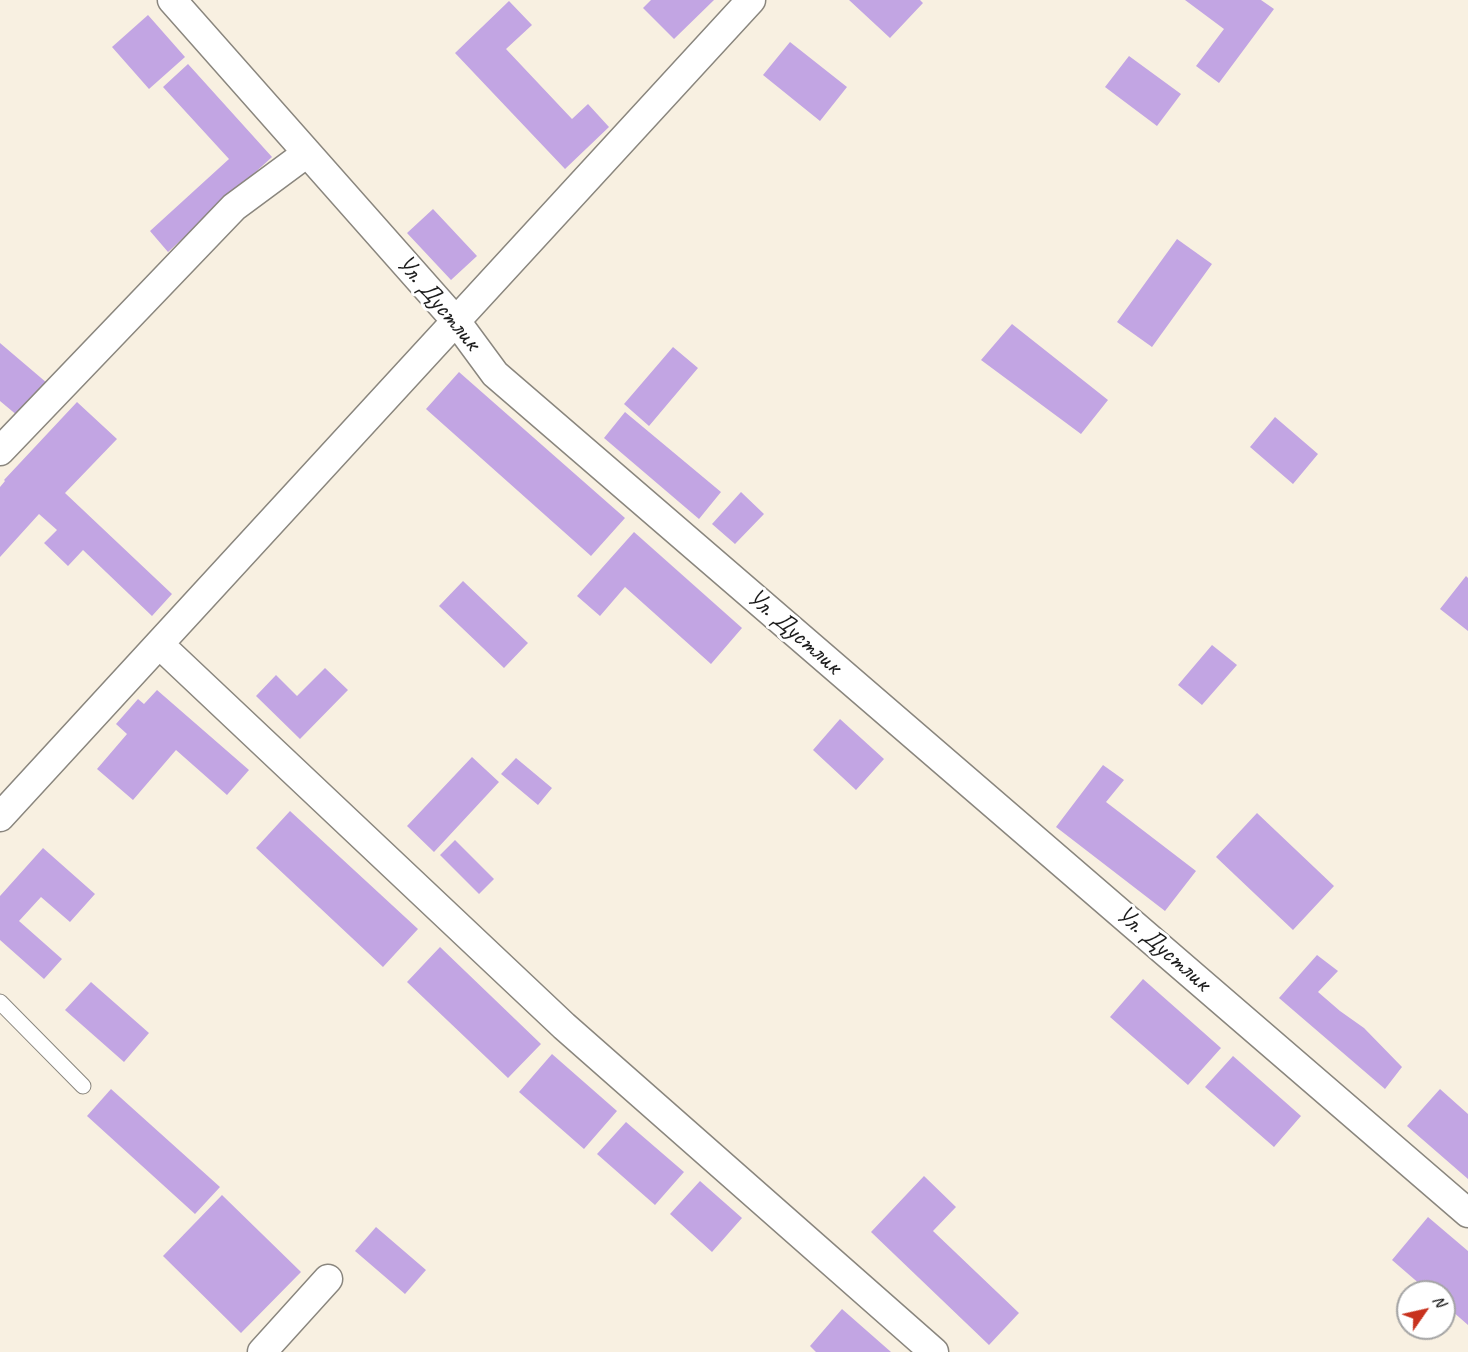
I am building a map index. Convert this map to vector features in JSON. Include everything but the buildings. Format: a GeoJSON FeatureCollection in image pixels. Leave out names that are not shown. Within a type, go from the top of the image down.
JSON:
{"type":"FeatureCollection","features":[{"type":"Feature","properties":{"kind":"street","name":"Ул. Дустлик"},"geometry":{"type":"LineString","coordinates":[[172,0],[456,321],[495,374],[1468,1213]]}},
{"type":"Feature","properties":{"kind":"street"},"geometry":{"type":"LineString","coordinates":[[0,817],[751,0]]}},
{"type":"Feature","properties":{"kind":"street"},"geometry":{"type":"LineString","coordinates":[[0,451],[234,207],[307,153]]}},
{"type":"Feature","properties":{"kind":"street"},"geometry":{"type":"LineString","coordinates":[[159,644],[564,1026],[934,1352]]}},
{"type":"Feature","properties":{"kind":"street"},"geometry":{"type":"LineString","coordinates":[[262,1352],[328,1279]]}},
{"type":"Feature","properties":{"kind":"lane"},"geometry":{"type":"LineString","coordinates":[[0,1002],[83,1086]]}}]}
